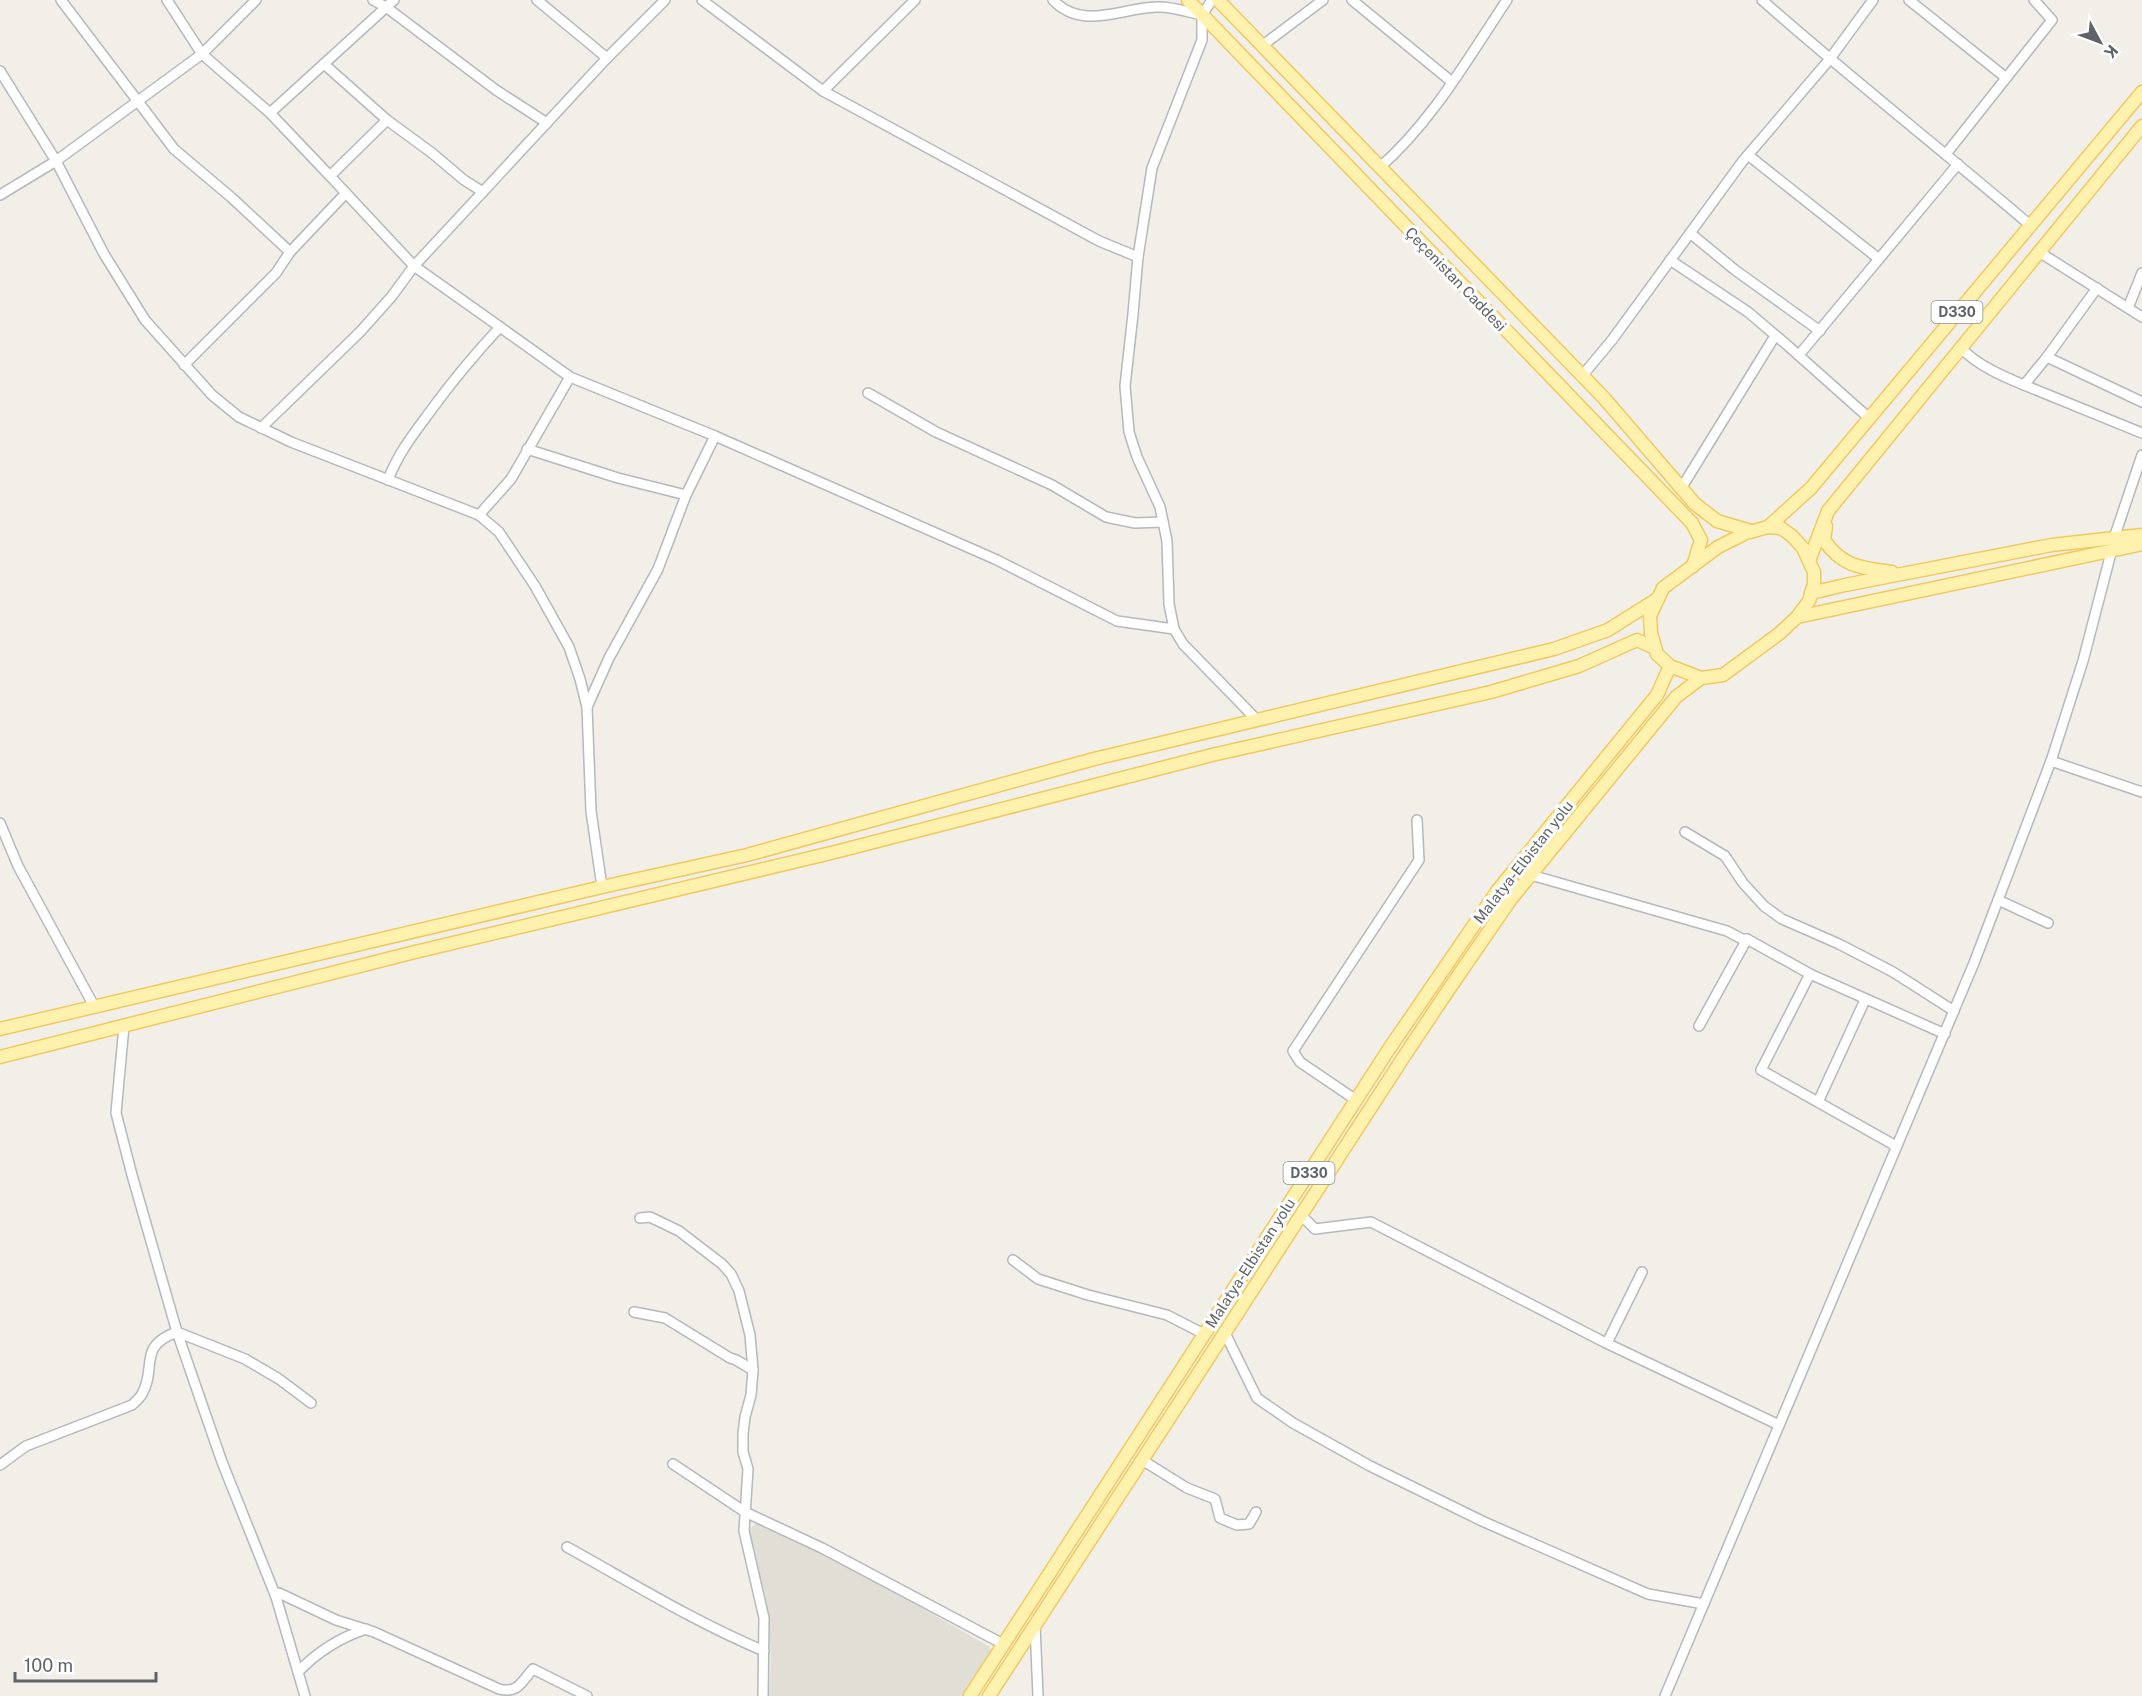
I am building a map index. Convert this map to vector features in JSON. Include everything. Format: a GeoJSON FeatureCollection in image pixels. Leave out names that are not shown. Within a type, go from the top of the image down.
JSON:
{"type":"FeatureCollection","features":[{"type":"Feature","properties":{"kind":"main road","name":"Çeçenistan Caddesi"},"geometry":{"type":"LineString","coordinates":[[1188,0],[1692,523],[1701,540],[1693,566]]}},
{"type":"Feature","properties":{"kind":"main road","name":"Çeçenistan Caddesi"},"geometry":{"type":"LineString","coordinates":[[1218,0],[1582,376],[1695,504],[1718,521],[1751,531]]}},
{"type":"Feature","properties":{"kind":"main road","name":"D330"},"geometry":{"type":"LineString","coordinates":[[1768,527],[1810,488],[2142,92]]}},
{"type":"Feature","properties":{"kind":"main road","name":"D330"},"geometry":{"type":"LineString","coordinates":[[1809,561],[1828,511],[2142,126]]}},
{"type":"Feature","properties":{"kind":"main road"},"geometry":{"type":"LineString","coordinates":[[1828,511],[1824,540],[1832,553],[1855,567],[1902,574]]}},
{"type":"Feature","properties":{"kind":"main road"},"geometry":{"type":"LineString","coordinates":[[1768,527],[1781,528],[1803,548],[1814,572],[1809,601],[1797,617],[1780,633],[1723,675],[1701,678],[1670,666],[1657,654],[1651,633],[1650,616],[1663,588],[1718,547],[1751,531],[1768,527]]}},
{"type":"Feature","properties":{"kind":"main road"},"geometry":{"type":"LineString","coordinates":[[1797,617],[2113,544],[2142,535]]}},
{"type":"Feature","properties":{"kind":"main road"},"geometry":{"type":"LineString","coordinates":[[1811,593],[2052,545],[2142,543]]}},
{"type":"Feature","properties":{"kind":"main road"},"geometry":{"type":"LineString","coordinates":[[0,1029],[602,886],[747,855],[1094,759],[1554,649],[1608,630],[1657,599]]}},
{"type":"Feature","properties":{"kind":"main road"},"geometry":{"type":"LineString","coordinates":[[0,1057],[415,952],[831,853],[1212,755],[1491,692],[1579,666],[1637,640],[1655,648]]}},
{"type":"Feature","properties":{"kind":"main road","name":"Malatya-Elbistan yolu"},"geometry":{"type":"LineString","coordinates":[[970,1696],[1356,1100],[1498,890],[1657,695],[1670,666]]}},
{"type":"Feature","properties":{"kind":"main road","name":"Malatya-Elbistan yolu"},"geometry":{"type":"LineString","coordinates":[[989,1696],[1409,1048],[1511,899],[1676,697],[1701,678]]}},
{"type":"Feature","properties":{"kind":"street"},"geometry":{"type":"LineString","coordinates":[[61,0],[174,149],[232,198],[290,252]]}},
{"type":"Feature","properties":{"kind":"street"},"geometry":{"type":"LineString","coordinates":[[167,0],[202,54],[270,113],[414,266],[570,377],[715,436],[997,560],[1117,621],[1174,629]]}},
{"type":"Feature","properties":{"kind":"street"},"geometry":{"type":"LineString","coordinates":[[0,195],[56,161],[202,54],[256,0]]}},
{"type":"Feature","properties":{"kind":"street"},"geometry":{"type":"LineString","coordinates":[[373,0],[390,3],[496,90],[547,123]]}},
{"type":"Feature","properties":{"kind":"street"},"geometry":{"type":"LineString","coordinates":[[537,0],[607,58]]}},
{"type":"Feature","properties":{"kind":"street"},"geometry":{"type":"LineString","coordinates":[[261,428],[360,332],[392,296],[414,266],[607,58],[665,0]]}},
{"type":"Feature","properties":{"kind":"street"},"geometry":{"type":"LineString","coordinates":[[702,0],[823,91],[1099,241],[1138,256]]}},
{"type":"Feature","properties":{"kind":"street"},"geometry":{"type":"LineString","coordinates":[[823,91],[915,0]]}},
{"type":"Feature","properties":{"kind":"street"},"geometry":{"type":"LineString","coordinates":[[1053,0],[1060,8],[1086,16],[1116,14],[1156,7],[1202,15]]}},
{"type":"Feature","properties":{"kind":"street"},"geometry":{"type":"LineString","coordinates":[[1212,0],[1202,15],[1202,40],[1152,168],[1138,256],[1125,386],[1129,432],[1137,457],[1160,507],[1167,541],[1169,603],[1174,629],[1184,644],[1257,720]]}},
{"type":"Feature","properties":{"kind":"street"},"geometry":{"type":"LineString","coordinates":[[1263,45],[1323,0]]}},
{"type":"Feature","properties":{"kind":"street"},"geometry":{"type":"LineString","coordinates":[[1352,0],[1452,82]]}},
{"type":"Feature","properties":{"kind":"street"},"geometry":{"type":"LineString","coordinates":[[1379,168],[1402,148],[1452,82],[1507,0]]}},
{"type":"Feature","properties":{"kind":"street"},"geometry":{"type":"LineString","coordinates":[[1762,0],[1829,60],[2030,225]]}},
{"type":"Feature","properties":{"kind":"street"},"geometry":{"type":"LineString","coordinates":[[1582,376],[1612,340],[1748,155],[1829,60],[1873,0]]}},
{"type":"Feature","properties":{"kind":"street"},"geometry":{"type":"LineString","coordinates":[[1909,0],[2005,77]]}},
{"type":"Feature","properties":{"kind":"street"},"geometry":{"type":"LineString","coordinates":[[1946,154],[2052,20],[2034,0]]}},
{"type":"Feature","properties":{"kind":"street"},"geometry":{"type":"LineString","coordinates":[[270,113],[390,3]]}},
{"type":"Feature","properties":{"kind":"street"},"geometry":{"type":"LineString","coordinates":[[324,64],[387,120],[483,192]]}},
{"type":"Feature","properties":{"kind":"street"},"geometry":{"type":"LineString","coordinates":[[0,71],[56,161],[104,254],[145,320],[212,395],[239,417],[261,428],[291,442],[479,515],[499,532],[535,586],[568,647],[587,707],[591,811],[602,886]]}},
{"type":"Feature","properties":{"kind":"street"},"geometry":{"type":"LineString","coordinates":[[330,176],[387,120]]}},
{"type":"Feature","properties":{"kind":"street"},"geometry":{"type":"LineString","coordinates":[[1748,155],[1879,259]]}},
{"type":"Feature","properties":{"kind":"street"},"geometry":{"type":"LineString","coordinates":[[1799,355],[1958,164]]}},
{"type":"Feature","properties":{"kind":"street"},"geometry":{"type":"LineString","coordinates":[[184,365],[276,273],[290,252],[346,193]]}},
{"type":"Feature","properties":{"kind":"street"},"geometry":{"type":"LineString","coordinates":[[1690,233],[1735,270],[1820,331]]}},
{"type":"Feature","properties":{"kind":"street"},"geometry":{"type":"LineString","coordinates":[[2039,252],[2142,317]]}},
{"type":"Feature","properties":{"kind":"street"},"geometry":{"type":"LineString","coordinates":[[1670,260],[1748,312],[1869,418]]}},
{"type":"Feature","properties":{"kind":"street"},"geometry":{"type":"LineString","coordinates":[[2128,308],[2142,273]]}},
{"type":"Feature","properties":{"kind":"street"},"geometry":{"type":"LineString","coordinates":[[2024,385],[2097,288]]}},
{"type":"Feature","properties":{"kind":"street"},"geometry":{"type":"LineString","coordinates":[[388,480],[395,461],[410,437],[468,361],[500,327]]}},
{"type":"Feature","properties":{"kind":"street"},"geometry":{"type":"LineString","coordinates":[[1682,487],[1775,336]]}},
{"type":"Feature","properties":{"kind":"street"},"geometry":{"type":"LineString","coordinates":[[1961,348],[1987,368],[2142,433]]}},
{"type":"Feature","properties":{"kind":"street"},"geometry":{"type":"LineString","coordinates":[[2047,357],[2142,402]]}},
{"type":"Feature","properties":{"kind":"street"},"geometry":{"type":"LineString","coordinates":[[479,515],[511,479],[570,377]]}},
{"type":"Feature","properties":{"kind":"street"},"geometry":{"type":"LineString","coordinates":[[868,393],[936,432],[1052,485],[1106,517],[1135,523],[1163,522]]}},
{"type":"Feature","properties":{"kind":"street"},"geometry":{"type":"LineString","coordinates":[[587,707],[609,658],[658,569],[686,495],[715,436]]}},
{"type":"Feature","properties":{"kind":"street"},"geometry":{"type":"LineString","coordinates":[[527,449],[618,478],[686,495]]}},
{"type":"Feature","properties":{"kind":"street"},"geometry":{"type":"LineString","coordinates":[[1665,1696],[1945,1034],[1998,900],[2051,761],[2083,661],[2113,544],[2142,455]]}},
{"type":"Feature","properties":{"kind":"street"},"geometry":{"type":"LineString","coordinates":[[2051,761],[2142,792]]}},
{"type":"Feature","properties":{"kind":"street"},"geometry":{"type":"LineString","coordinates":[[1356,1100],[1300,1062],[1293,1052],[1419,860],[1417,820]]}},
{"type":"Feature","properties":{"kind":"street"},"geometry":{"type":"LineString","coordinates":[[0,823],[18,866],[94,1006]]}},
{"type":"Feature","properties":{"kind":"street"},"geometry":{"type":"LineString","coordinates":[[1685,832],[1725,856],[1743,883],[1764,906],[1782,919],[1839,944],[1893,972],[1954,1011]]}},
{"type":"Feature","properties":{"kind":"street"},"geometry":{"type":"LineString","coordinates":[[1532,875],[1705,923],[1747,939],[1810,974],[1945,1034]]}},
{"type":"Feature","properties":{"kind":"street"},"geometry":{"type":"LineString","coordinates":[[1998,900],[2048,923]]}},
{"type":"Feature","properties":{"kind":"street"},"geometry":{"type":"LineString","coordinates":[[1699,1026],[1747,939]]}},
{"type":"Feature","properties":{"kind":"street"},"geometry":{"type":"LineString","coordinates":[[1810,974],[1761,1070],[1896,1146]]}},
{"type":"Feature","properties":{"kind":"street"},"geometry":{"type":"LineString","coordinates":[[1818,1102],[1865,1000]]}},
{"type":"Feature","properties":{"kind":"street"},"geometry":{"type":"LineString","coordinates":[[124,1026],[116,1113],[177,1332],[222,1462],[276,1597],[305,1696]]}},
{"type":"Feature","properties":{"kind":"street"},"geometry":{"type":"LineString","coordinates":[[1301,1215],[1315,1229],[1371,1222],[1607,1343],[1779,1425]]}},
{"type":"Feature","properties":{"kind":"street"},"geometry":{"type":"LineString","coordinates":[[640,1218],[650,1217],[679,1231],[731,1274],[739,1291],[750,1335],[753,1370],[752,1395],[745,1417],[743,1434],[743,1452],[748,1468],[744,1531],[764,1618],[763,1696]]}},
{"type":"Feature","properties":{"kind":"street"},"geometry":{"type":"LineString","coordinates":[[1013,1260],[1038,1279],[1167,1316],[1204,1334]]}},
{"type":"Feature","properties":{"kind":"street"},"geometry":{"type":"LineString","coordinates":[[1607,1343],[1642,1272]]}},
{"type":"Feature","properties":{"kind":"street"},"geometry":{"type":"LineString","coordinates":[[634,1312],[665,1318],[753,1370]]}},
{"type":"Feature","properties":{"kind":"street"},"geometry":{"type":"LineString","coordinates":[[0,1465],[26,1446],[132,1405],[142,1394],[152,1351],[162,1337],[177,1332],[245,1359],[279,1379],[311,1403]]}},
{"type":"Feature","properties":{"kind":"street"},"geometry":{"type":"LineString","coordinates":[[1225,1332],[1257,1398],[1293,1423],[1370,1466],[1482,1521],[1648,1594],[1704,1604]]}},
{"type":"Feature","properties":{"kind":"street"},"geometry":{"type":"LineString","coordinates":[[1142,1460],[1188,1488],[1215,1499],[1220,1518],[1237,1525],[1249,1524],[1256,1512]]}},
{"type":"Feature","properties":{"kind":"street"},"geometry":{"type":"LineString","coordinates":[[673,1464],[745,1512],[822,1548],[1003,1644]]}},
{"type":"Feature","properties":{"kind":"street"},"geometry":{"type":"LineString","coordinates":[[567,1547],[680,1611],[764,1651]]}},
{"type":"Feature","properties":{"kind":"street"},"geometry":{"type":"LineString","coordinates":[[276,1597],[279,1593],[289,1597],[336,1620],[366,1629],[499,1689],[508,1691],[515,1689],[532,1669],[587,1696]]}},
{"type":"Feature","properties":{"kind":"street"},"geometry":{"type":"LineString","coordinates":[[1035,1625],[1038,1696]]}},
{"type":"Feature","properties":{"kind":"street"},"geometry":{"type":"LineString","coordinates":[[298,1672],[311,1659],[330,1646],[350,1634],[366,1629]]}},
{"type":"Feature","properties":{"kind":"shaded area"},"geometry":{"type":"Polygon","coordinates":[[[757,1522],[875,1581],[990,1647],[991,1656],[963,1696],[769,1696],[771,1656],[766,1597],[748,1531],[757,1522]]]}}]}
